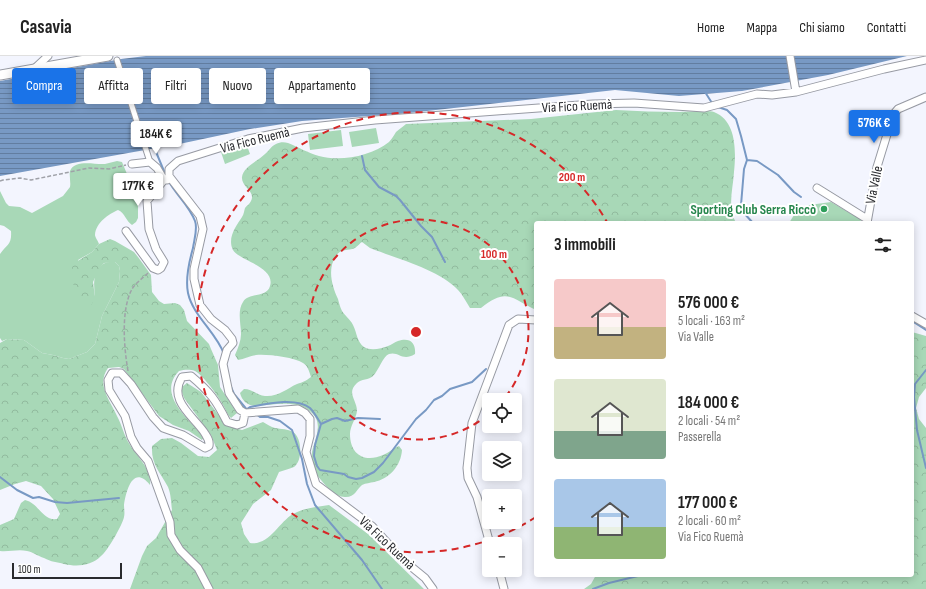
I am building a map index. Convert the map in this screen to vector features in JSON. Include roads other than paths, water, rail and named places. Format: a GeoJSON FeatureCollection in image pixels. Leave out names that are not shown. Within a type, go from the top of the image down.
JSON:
{"type":"FeatureCollection","features":[{"type":"Feature","properties":{"kind":"main road"},"geometry":{"type":"LineString","coordinates":[[41,68],[113,58]]}},
{"type":"Feature","properties":{"kind":"main road"},"geometry":{"type":"LineString","coordinates":[[0,75],[12,73]]}},
{"type":"Feature","properties":{"kind":"street"},"geometry":{"type":"LineString","coordinates":[[35,68],[48,56]]}},
{"type":"Feature","properties":{"kind":"street"},"geometry":{"type":"LineString","coordinates":[[790,56],[795,89],[926,60]]}},
{"type":"Feature","properties":{"kind":"street"},"geometry":{"type":"LineString","coordinates":[[113,58],[150,162],[157,168],[164,180]]}},
{"type":"Feature","properties":{"kind":"street","name":"Via Fico Ruemà"},"geometry":{"type":"LineString","coordinates":[[174,181],[169,176],[169,169],[178,161],[248,139],[303,128],[375,120],[592,104],[634,104],[704,108],[757,94],[772,95],[795,89]]}},
{"type":"Feature","properties":{"kind":"street","name":"Via Valle"},"geometry":{"type":"LineString","coordinates":[[867,221],[877,167],[893,115],[898,109],[926,96]]}},
{"type":"Feature","properties":{"kind":"street"},"geometry":{"type":"LineString","coordinates":[[132,164],[150,162]]}},
{"type":"Feature","properties":{"kind":"street"},"geometry":{"type":"LineString","coordinates":[[164,180],[174,181],[200,216],[203,229],[194,269],[194,278],[200,304],[210,319],[225,330],[232,339],[233,343],[227,350],[223,364],[229,393],[240,410],[245,413],[243,423],[237,425],[226,422],[215,400],[202,386],[191,376],[182,377],[178,383],[177,393],[181,404],[199,425],[210,441],[209,446],[205,448],[183,435],[163,428],[153,417],[131,384],[121,373],[112,374],[108,380],[109,390],[126,416],[136,448],[148,461],[170,522],[172,535],[180,550],[198,568],[209,589]]}},
{"type":"Feature","properties":{"kind":"street"},"geometry":{"type":"LineString","coordinates":[[126,231],[153,268],[158,270],[161,268],[164,262],[156,249],[149,229],[147,201],[164,180]]}},
{"type":"Feature","properties":{"kind":"street"},"geometry":{"type":"LineString","coordinates":[[817,188],[867,221]]}},
{"type":"Feature","properties":{"kind":"street"},"geometry":{"type":"LineString","coordinates":[[914,317],[926,324]]}},
{"type":"Feature","properties":{"kind":"street"},"geometry":{"type":"LineString","coordinates":[[488,537],[477,497],[468,478],[467,468],[472,423],[509,325],[518,319],[534,320]]}},
{"type":"Feature","properties":{"kind":"street","name":"Via Fico Ruemà"},"geometry":{"type":"LineString","coordinates":[[245,413],[298,409],[305,413],[310,419],[310,436],[306,452],[307,458],[314,473],[316,484],[372,526],[403,560],[425,578],[433,589]]}},
{"type":"Feature","properties":{"kind":"street"},"geometry":{"type":"LineString","coordinates":[[501,577],[504,589]]}},
{"type":"Feature","properties":{"kind":"water"},"geometry":{"type":"Polygon","coordinates":[[[146,56],[907,56],[828,75],[742,91],[679,96],[615,90],[409,113],[302,121],[250,129],[184,143],[0,176],[0,81],[12,79],[12,104],[76,104],[76,68],[72,68],[146,56]]]}},
{"type":"Feature","properties":{"kind":"waterway"},"geometry":{"type":"LineString","coordinates":[[705,92],[712,103]]}},
{"type":"Feature","properties":{"kind":"waterway"},"geometry":{"type":"LineString","coordinates":[[718,107],[727,110],[736,119],[741,136],[747,160],[744,169],[741,205],[743,212],[751,221]]}},
{"type":"Feature","properties":{"kind":"waterway"},"geometry":{"type":"LineString","coordinates":[[154,147],[166,176]]}},
{"type":"Feature","properties":{"kind":"waterway"},"geometry":{"type":"LineString","coordinates":[[362,156],[365,170],[379,187],[396,196],[400,200],[432,237],[445,262]]}},
{"type":"Feature","properties":{"kind":"waterway"},"geometry":{"type":"LineString","coordinates":[[747,160],[757,161],[778,175],[794,192],[801,197]]}},
{"type":"Feature","properties":{"kind":"waterway"},"geometry":{"type":"LineString","coordinates":[[168,180],[189,210],[196,224],[196,234],[187,276],[188,293],[199,317],[216,338],[224,354]]}},
{"type":"Feature","properties":{"kind":"waterway"},"geometry":{"type":"LineString","coordinates":[[914,322],[926,330]]}},
{"type":"Feature","properties":{"kind":"waterway"},"geometry":{"type":"LineString","coordinates":[[247,409],[264,404],[281,402],[297,403],[310,408],[321,424],[315,445],[314,456],[317,466],[320,470],[344,474],[348,477],[356,479],[362,478],[374,472],[383,463],[416,419],[434,400],[442,396],[450,389],[472,382],[486,369]]}},
{"type":"Feature","properties":{"kind":"waterway"},"geometry":{"type":"LineString","coordinates":[[926,370],[915,384],[914,397],[917,430],[926,468]]}},
{"type":"Feature","properties":{"kind":"waterway"},"geometry":{"type":"LineString","coordinates":[[231,387],[234,394],[248,411]]}},
{"type":"Feature","properties":{"kind":"waterway"},"geometry":{"type":"LineString","coordinates":[[256,414],[260,417],[268,417],[280,421],[292,430],[302,459],[307,484],[315,505],[362,560],[382,589]]}},
{"type":"Feature","properties":{"kind":"waterway"},"geometry":{"type":"LineString","coordinates":[[321,424],[337,418],[345,421],[358,418],[380,419]]}},
{"type":"Feature","properties":{"kind":"waterway"},"geometry":{"type":"LineString","coordinates":[[0,477],[17,490],[33,498],[39,497],[55,502],[67,503],[119,498]]}},
{"type":"Feature","properties":{"kind":"waterway"},"geometry":{"type":"LineString","coordinates":[[593,589],[609,583],[634,577]]}},
{"type":"Feature","properties":{"kind":"place","name":"Sporting Club Serra Riccò"},"geometry":{"type":"Point","coordinates":[824,209]}}]}
